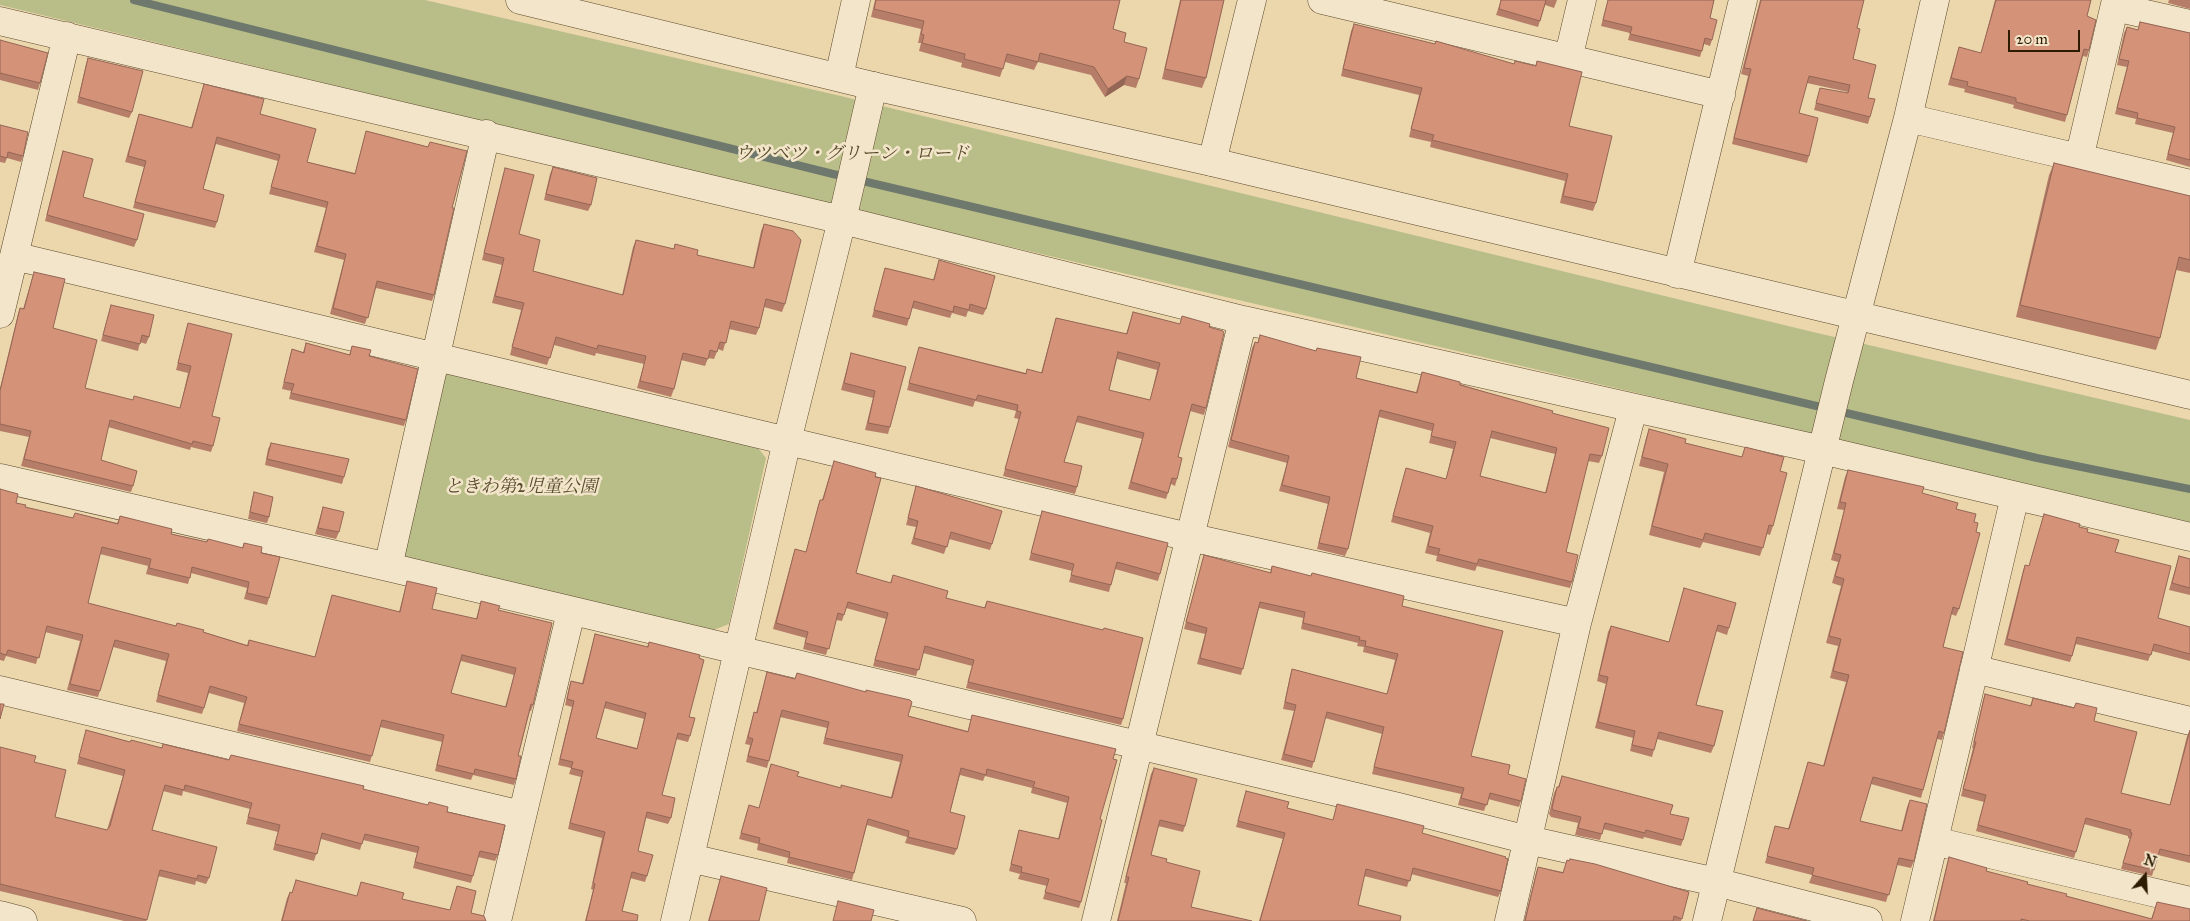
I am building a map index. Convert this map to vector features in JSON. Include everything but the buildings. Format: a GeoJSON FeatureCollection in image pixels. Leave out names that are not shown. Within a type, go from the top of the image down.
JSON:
{"type":"FeatureCollection","features":[{"type":"Feature","properties":{"kind":"street"},"geometry":{"type":"LineString","coordinates":[[520,0],[873,86],[1212,162],[2190,395]]}},
{"type":"Feature","properties":{"kind":"street"},"geometry":{"type":"LineString","coordinates":[[839,77],[856,0]]}},
{"type":"Feature","properties":{"kind":"street"},"geometry":{"type":"LineString","coordinates":[[1212,162],[1252,0]]}},
{"type":"Feature","properties":{"kind":"street"},"geometry":{"type":"LineString","coordinates":[[1322,0],[1415,11],[1568,59],[1721,95]]}},
{"type":"Feature","properties":{"kind":"street"},"geometry":{"type":"LineString","coordinates":[[1568,59],[1582,0]]}},
{"type":"Feature","properties":{"kind":"street"},"geometry":{"type":"LineString","coordinates":[[1676,274],[1743,0]]}},
{"type":"Feature","properties":{"kind":"street"},"geometry":{"type":"LineString","coordinates":[[1707,921],[1822,450],[1908,118],[1935,0]]}},
{"type":"Feature","properties":{"kind":"street"},"geometry":{"type":"LineString","coordinates":[[2079,159],[2116,3],[2190,24]]}},
{"type":"Feature","properties":{"kind":"street"},"geometry":{"type":"LineString","coordinates":[[0,21],[486,134],[1243,320],[1822,450],[2190,537]]}},
{"type":"Feature","properties":{"kind":"street"},"geometry":{"type":"LineString","coordinates":[[0,314],[67,36]]}},
{"type":"Feature","properties":{"kind":"street"},"geometry":{"type":"LineString","coordinates":[[675,921],[787,440],[842,220],[873,86]]}},
{"type":"Feature","properties":{"kind":"street"},"geometry":{"type":"LineString","coordinates":[[1908,118],[2190,184]]}},
{"type":"Feature","properties":{"kind":"street"},"geometry":{"type":"LineString","coordinates":[[388,567],[486,134]]}},
{"type":"Feature","properties":{"kind":"street"},"geometry":{"type":"LineString","coordinates":[[14,256],[435,355],[1189,537],[1578,623]]}},
{"type":"Feature","properties":{"kind":"street"},"geometry":{"type":"LineString","coordinates":[[1096,921],[1243,320]]}},
{"type":"Feature","properties":{"kind":"street"},"geometry":{"type":"LineString","coordinates":[[1509,921],[1578,623],[1633,409]]}},
{"type":"Feature","properties":{"kind":"street"},"geometry":{"type":"LineString","coordinates":[[0,478],[388,567],[1528,840],[1716,882],[1868,921]]}},
{"type":"Feature","properties":{"kind":"street"},"geometry":{"type":"LineString","coordinates":[[1915,921],[2015,496]]}},
{"type":"Feature","properties":{"kind":"street"},"geometry":{"type":"LineString","coordinates":[[497,921],[571,612]]}},
{"type":"Feature","properties":{"kind":"street"},"geometry":{"type":"LineString","coordinates":[[1974,670],[2190,721]]}},
{"type":"Feature","properties":{"kind":"street"},"geometry":{"type":"LineString","coordinates":[[0,690],[522,816]]}},
{"type":"Feature","properties":{"kind":"street"},"geometry":{"type":"LineString","coordinates":[[1934,842],[2190,900]]}},
{"type":"Feature","properties":{"kind":"street"},"geometry":{"type":"LineString","coordinates":[[690,858],[962,921]]}},
{"type":"Feature","properties":{"kind":"street"},"geometry":{"type":"LineString","coordinates":[[0,916],[23,921]]}},
{"type":"Feature","properties":{"kind":"green space","name":"ウツベツ・グリーン・ロード"},"geometry":{"type":"Polygon","coordinates":[[[0,0],[425,0],[845,97],[1813,332],[2190,420],[2190,525],[1830,438],[874,215],[0,5],[0,0]]]}},
{"type":"Feature","properties":{"kind":"green space","name":"ときわ第2児童公園"},"geometry":{"type":"Polygon","coordinates":[[[446,366],[755,444],[766,458],[729,624],[706,633],[402,562],[446,366]]]}},
{"type":"Feature","properties":{"kind":"waterway"},"geometry":{"type":"LineString","coordinates":[[134,0],[833,174],[2037,458],[2190,489]]}}]}
